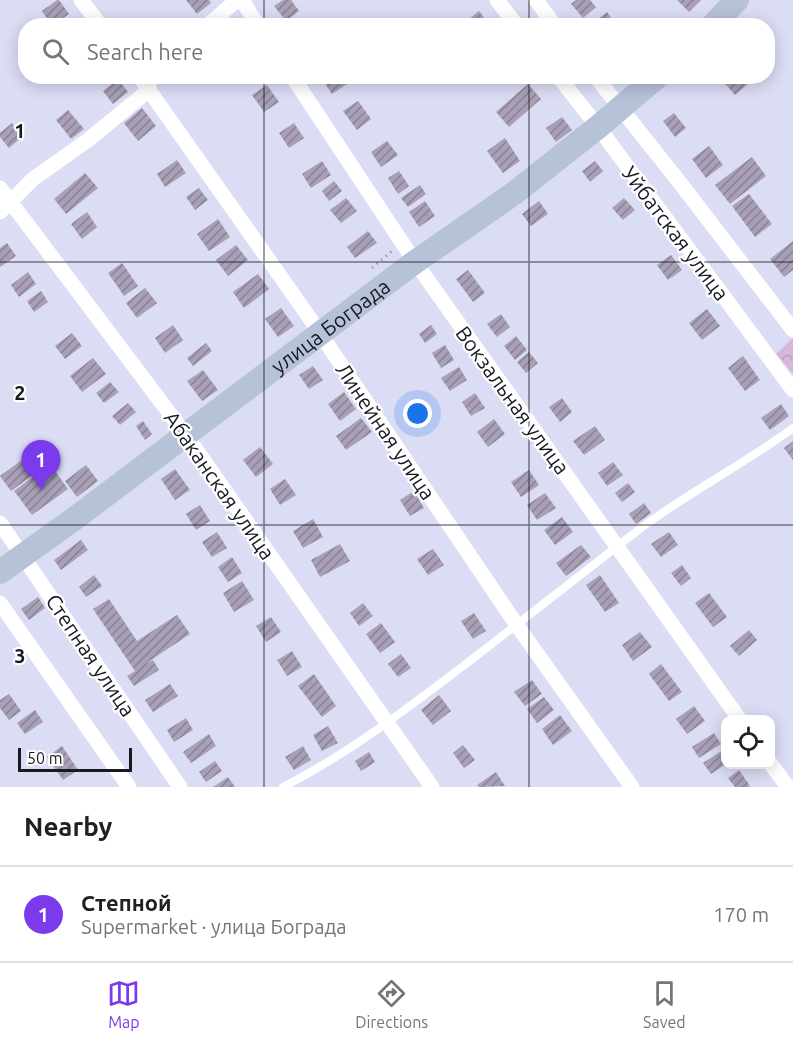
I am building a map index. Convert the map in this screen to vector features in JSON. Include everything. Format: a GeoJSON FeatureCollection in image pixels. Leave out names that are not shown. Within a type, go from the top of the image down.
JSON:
{"type":"FeatureCollection","features":[{"type":"Feature","properties":{"kind":"main road"},"geometry":{"type":"LineString","coordinates":[[720,18],[737,0]]}},
{"type":"Feature","properties":{"kind":"main road","name":"улица Бограда"},"geometry":{"type":"LineString","coordinates":[[0,572],[415,262],[513,194],[598,128],[649,84]]}},
{"type":"Feature","properties":{"kind":"street"},"geometry":{"type":"LineString","coordinates":[[81,0],[94,18]]}},
{"type":"Feature","properties":{"kind":"street"},"geometry":{"type":"LineString","coordinates":[[217,18],[240,0],[252,18]]}},
{"type":"Feature","properties":{"kind":"street"},"geometry":{"type":"LineString","coordinates":[[497,0],[512,18]]}},
{"type":"Feature","properties":{"kind":"street"},"geometry":{"type":"LineString","coordinates":[[536,0],[549,18]]}},
{"type":"Feature","properties":{"kind":"street"},"geometry":{"type":"LineString","coordinates":[[6,207],[33,179],[88,140],[148,84]]}},
{"type":"Feature","properties":{"kind":"street","name":"Линейная улица"},"geometry":{"type":"LineString","coordinates":[[150,84],[321,333],[516,624],[632,787]]}},
{"type":"Feature","properties":{"kind":"street","name":"Вокзальная улица"},"geometry":{"type":"LineString","coordinates":[[297,84],[415,262],[736,715]]}},
{"type":"Feature","properties":{"kind":"street","name":"Уйбатская улица"},"geometry":{"type":"LineString","coordinates":[[564,84],[793,390]]}},
{"type":"Feature","properties":{"kind":"street","name":"Уйбатская улица"},"geometry":{"type":"LineString","coordinates":[[602,84],[793,330]]}},
{"type":"Feature","properties":{"kind":"street","name":"Абаканская улица"},"geometry":{"type":"LineString","coordinates":[[0,188],[6,207],[186,435],[432,787]]}},
{"type":"Feature","properties":{"kind":"street","name":"Степная улица"},"geometry":{"type":"LineString","coordinates":[[0,523],[180,787]]}},
{"type":"Feature","properties":{"kind":"street","name":"Степная улица"},"geometry":{"type":"LineString","coordinates":[[0,603],[129,787]]}},
{"type":"Feature","properties":{"kind":"street"},"geometry":{"type":"LineString","coordinates":[[775,769],[788,787]]}},
{"type":"Feature","properties":{"kind":"lane"},"geometry":{"type":"LineString","coordinates":[[283,787],[321,768],[387,723],[618,546],[720,475],[769,446],[793,428]]}},
{"type":"Feature","properties":{"kind":"green space"},"geometry":{"type":"Polygon","coordinates":[[[793,338],[793,374],[776,354],[793,338]]]}},
{"type":"Feature","properties":{"kind":"building"},"geometry":{"type":"Polygon","coordinates":[[[59,0],[69,14],[63,18],[47,18],[42,11],[59,0]]]}},
{"type":"Feature","properties":{"kind":"building"},"geometry":{"type":"Polygon","coordinates":[[[186,0],[209,0],[211,3],[197,14],[186,0]]]}},
{"type":"Feature","properties":{"kind":"building"},"geometry":{"type":"Polygon","coordinates":[[[283,0],[291,0],[299,11],[290,18],[284,18],[274,6],[283,0]]]}},
{"type":"Feature","properties":{"kind":"building"},"geometry":{"type":"Polygon","coordinates":[[[576,0],[590,0],[596,7],[583,18],[571,4],[576,0]]]}},
{"type":"Feature","properties":{"kind":"building"},"geometry":{"type":"Polygon","coordinates":[[[677,0],[701,0],[689,12],[677,0]]]}},
{"type":"Feature","properties":{"kind":"building"},"geometry":{"type":"Polygon","coordinates":[[[479,11],[484,18],[470,18],[479,11]]]}},
{"type":"Feature","properties":{"kind":"building"},"geometry":{"type":"Polygon","coordinates":[[[607,12],[611,18],[599,18],[607,12]]]}},
{"type":"Feature","properties":{"kind":"building"},"geometry":{"type":"Polygon","coordinates":[[[112,84],[122,84],[128,92],[113,104],[103,91],[112,84]]]}},
{"type":"Feature","properties":{"kind":"building"},"geometry":{"type":"Polygon","coordinates":[[[325,84],[347,84],[332,94],[325,84]]]}},
{"type":"Feature","properties":{"kind":"building"},"geometry":{"type":"Polygon","coordinates":[[[528,84],[541,99],[509,127],[496,112],[528,84]]]}},
{"type":"Feature","properties":{"kind":"building"},"geometry":{"type":"Polygon","coordinates":[[[725,84],[748,84],[735,95],[725,84]]]}},
{"type":"Feature","properties":{"kind":"building"},"geometry":{"type":"Polygon","coordinates":[[[267,85],[279,102],[264,112],[252,95],[267,85]]]}},
{"type":"Feature","properties":{"kind":"building"},"geometry":{"type":"Polygon","coordinates":[[[358,101],[371,119],[357,130],[343,111],[358,101]]]}},
{"type":"Feature","properties":{"kind":"building"},"geometry":{"type":"Polygon","coordinates":[[[142,108],[156,126],[138,141],[124,123],[142,108]]]}},
{"type":"Feature","properties":{"kind":"building"},"geometry":{"type":"Polygon","coordinates":[[[68,110],[84,129],[71,139],[56,120],[68,110]]]}},
{"type":"Feature","properties":{"kind":"building"},"geometry":{"type":"Polygon","coordinates":[[[674,113],[686,128],[675,137],[663,121],[674,113]]]}},
{"type":"Feature","properties":{"kind":"building"},"geometry":{"type":"Polygon","coordinates":[[[562,117],[572,130],[556,142],[546,128],[562,117]]]}},
{"type":"Feature","properties":{"kind":"building"},"geometry":{"type":"Polygon","coordinates":[[[12,123],[23,136],[9,148],[0,137],[0,133],[12,123]]]}},
{"type":"Feature","properties":{"kind":"building"},"geometry":{"type":"Polygon","coordinates":[[[294,123],[304,138],[289,148],[279,133],[294,123]]]}},
{"type":"Feature","properties":{"kind":"building"},"geometry":{"type":"Polygon","coordinates":[[[505,138],[520,161],[503,173],[487,151],[505,138]]]}},
{"type":"Feature","properties":{"kind":"building"},"geometry":{"type":"Polygon","coordinates":[[[387,141],[398,155],[381,167],[371,152],[387,141]]]}},
{"type":"Feature","properties":{"kind":"building"},"geometry":{"type":"Polygon","coordinates":[[[709,146],[723,165],[706,178],[692,159],[709,146]]]}},
{"type":"Feature","properties":{"kind":"building"},"geometry":{"type":"Polygon","coordinates":[[[752,157],[766,176],[730,204],[715,185],[752,157]]]}},
{"type":"Feature","properties":{"kind":"building"},"geometry":{"type":"Polygon","coordinates":[[[177,160],[186,173],[165,187],[157,174],[177,160]]]}},
{"type":"Feature","properties":{"kind":"building"},"geometry":{"type":"Polygon","coordinates":[[[322,161],[331,175],[311,188],[302,174],[322,161]]]}},
{"type":"Feature","properties":{"kind":"building"},"geometry":{"type":"Polygon","coordinates":[[[595,161],[603,171],[590,182],[582,171],[595,161]]]}},
{"type":"Feature","properties":{"kind":"building"},"geometry":{"type":"Polygon","coordinates":[[[399,171],[409,186],[398,194],[388,178],[399,171]]]}},
{"type":"Feature","properties":{"kind":"building"},"geometry":{"type":"Polygon","coordinates":[[[85,173],[98,188],[66,214],[54,199],[85,173]]]}},
{"type":"Feature","properties":{"kind":"building"},"geometry":{"type":"Polygon","coordinates":[[[334,181],[342,191],[329,201],[322,191],[334,181]]]}},
{"type":"Feature","properties":{"kind":"building"},"geometry":{"type":"Polygon","coordinates":[[[420,185],[426,194],[408,207],[401,198],[420,185]]]}},
{"type":"Feature","properties":{"kind":"building"},"geometry":{"type":"Polygon","coordinates":[[[199,188],[208,200],[195,210],[186,197],[199,188]]]}},
{"type":"Feature","properties":{"kind":"building"},"geometry":{"type":"Polygon","coordinates":[[[749,194],[772,224],[755,237],[732,206],[749,194]]]}},
{"type":"Feature","properties":{"kind":"building"},"geometry":{"type":"Polygon","coordinates":[[[346,198],[357,211],[341,223],[330,210],[346,198]]]}},
{"type":"Feature","properties":{"kind":"building"},"geometry":{"type":"Polygon","coordinates":[[[624,198],[635,210],[623,220],[612,208],[624,198]]]}},
{"type":"Feature","properties":{"kind":"building"},"geometry":{"type":"Polygon","coordinates":[[[425,201],[435,216],[419,227],[409,212],[425,201]]]}},
{"type":"Feature","properties":{"kind":"building"},"geometry":{"type":"Polygon","coordinates":[[[539,201],[548,214],[531,226],[522,214],[539,201]]]}},
{"type":"Feature","properties":{"kind":"building"},"geometry":{"type":"Polygon","coordinates":[[[87,212],[97,227],[82,239],[71,224],[87,212]]]}},
{"type":"Feature","properties":{"kind":"building"},"geometry":{"type":"Polygon","coordinates":[[[218,219],[230,237],[209,251],[197,234],[218,219]]]}},
{"type":"Feature","properties":{"kind":"building"},"geometry":{"type":"Polygon","coordinates":[[[368,231],[377,243],[355,258],[347,247],[368,231]]]}},
{"type":"Feature","properties":{"kind":"building"},"geometry":{"type":"Polygon","coordinates":[[[793,241],[793,270],[784,277],[770,259],[793,241]]]}},
{"type":"Feature","properties":{"kind":"building"},"geometry":{"type":"Polygon","coordinates":[[[7,243],[16,256],[0,267],[0,248],[7,243]]]}},
{"type":"Feature","properties":{"kind":"building"},"geometry":{"type":"Polygon","coordinates":[[[236,245],[248,260],[228,276],[216,260],[236,245]]]}},
{"type":"Feature","properties":{"kind":"building"},"geometry":{"type":"Polygon","coordinates":[[[671,255],[682,270],[668,280],[657,265],[671,255]]]}},
{"type":"Feature","properties":{"kind":"building"},"geometry":{"type":"Polygon","coordinates":[[[122,263],[138,286],[124,296],[108,273],[122,263]]]}},
{"type":"Feature","properties":{"kind":"building"},"geometry":{"type":"Polygon","coordinates":[[[468,270],[485,293],[473,302],[456,279],[468,270]]]}},
{"type":"Feature","properties":{"kind":"building"},"geometry":{"type":"Polygon","coordinates":[[[28,272],[36,284],[19,297],[11,285],[28,272]]]}},
{"type":"Feature","properties":{"kind":"building"},"geometry":{"type":"Polygon","coordinates":[[[258,274],[269,289],[244,308],[233,292],[258,274]]]}},
{"type":"Feature","properties":{"kind":"building"},"geometry":{"type":"Polygon","coordinates":[[[145,288],[157,303],[137,318],[126,303],[145,288]]]}},
{"type":"Feature","properties":{"kind":"building"},"geometry":{"type":"Polygon","coordinates":[[[41,291],[48,302],[34,312],[27,301],[41,291]]]}},
{"type":"Feature","properties":{"kind":"building"},"geometry":{"type":"Polygon","coordinates":[[[281,308],[294,326],[278,337],[265,319],[281,308]]]}},
{"type":"Feature","properties":{"kind":"building"},"geometry":{"type":"Polygon","coordinates":[[[707,309],[720,326],[702,340],[689,323],[707,309]]]}},
{"type":"Feature","properties":{"kind":"building"},"geometry":{"type":"Polygon","coordinates":[[[501,314],[510,327],[497,337],[487,324],[501,314]]]}},
{"type":"Feature","properties":{"kind":"building"},"geometry":{"type":"Polygon","coordinates":[[[173,325],[183,340],[165,353],[155,338],[173,325]]]}},
{"type":"Feature","properties":{"kind":"building"},"geometry":{"type":"Polygon","coordinates":[[[431,325],[437,334],[425,343],[419,334],[431,325]]]}},
{"type":"Feature","properties":{"kind":"building"},"geometry":{"type":"Polygon","coordinates":[[[72,333],[82,346],[65,359],[55,346],[72,333]]]}},
{"type":"Feature","properties":{"kind":"building"},"geometry":{"type":"Polygon","coordinates":[[[516,336],[527,350],[515,360],[504,346],[516,336]]]}},
{"type":"Feature","properties":{"kind":"building"},"geometry":{"type":"Polygon","coordinates":[[[206,343],[212,351],[193,366],[187,358],[206,343]]]}},
{"type":"Feature","properties":{"kind":"building"},"geometry":{"type":"Polygon","coordinates":[[[445,345],[454,360],[441,368],[432,353],[445,345]]]}},
{"type":"Feature","properties":{"kind":"building"},"geometry":{"type":"Polygon","coordinates":[[[529,352],[538,363],[526,373],[517,362],[529,352]]]}},
{"type":"Feature","properties":{"kind":"building"},"geometry":{"type":"Polygon","coordinates":[[[743,356],[760,380],[745,391],[728,368],[743,356]]]}},
{"type":"Feature","properties":{"kind":"building"},"geometry":{"type":"Polygon","coordinates":[[[93,358],[106,374],[82,392],[70,376],[93,358]]]}},
{"type":"Feature","properties":{"kind":"building"},"geometry":{"type":"Polygon","coordinates":[[[313,366],[323,380],[309,389],[299,375],[313,366]]]}},
{"type":"Feature","properties":{"kind":"building"},"geometry":{"type":"Polygon","coordinates":[[[459,367],[467,380],[450,391],[441,378],[459,367]]]}},
{"type":"Feature","properties":{"kind":"building"},"geometry":{"type":"Polygon","coordinates":[[[203,370],[218,390],[202,401],[187,381],[203,370]]]}},
{"type":"Feature","properties":{"kind":"building"},"geometry":{"type":"Polygon","coordinates":[[[110,382],[119,392],[104,403],[96,393],[110,382]]]}},
{"type":"Feature","properties":{"kind":"building"},"geometry":{"type":"Polygon","coordinates":[[[344,392],[356,409],[340,421],[328,404],[344,392]]]}},
{"type":"Feature","properties":{"kind":"building"},"geometry":{"type":"Polygon","coordinates":[[[475,393],[485,408],[471,416],[462,402],[475,393]]]}},
{"type":"Feature","properties":{"kind":"building"},"geometry":{"type":"Polygon","coordinates":[[[562,398],[572,412],[560,422],[549,407],[562,398]]]}},
{"type":"Feature","properties":{"kind":"building"},"geometry":{"type":"Polygon","coordinates":[[[128,403],[136,412],[120,425],[112,416],[128,403]]]}},
{"type":"Feature","properties":{"kind":"building"},"geometry":{"type":"Polygon","coordinates":[[[781,404],[789,416],[770,430],[761,418],[781,404]]]}},
{"type":"Feature","properties":{"kind":"building"},"geometry":{"type":"Polygon","coordinates":[[[361,418],[372,432],[346,450],[336,436],[361,418]]]}},
{"type":"Feature","properties":{"kind":"building"},"geometry":{"type":"Polygon","coordinates":[[[494,419],[505,434],[488,447],[477,432],[494,419]]]}},
{"type":"Feature","properties":{"kind":"building"},"geometry":{"type":"Polygon","coordinates":[[[143,421],[152,434],[145,440],[136,426],[143,421]]]}},
{"type":"Feature","properties":{"kind":"building"},"geometry":{"type":"Polygon","coordinates":[[[595,426],[605,440],[584,455],[573,441],[595,426]]]}},
{"type":"Feature","properties":{"kind":"building"},"geometry":{"type":"Polygon","coordinates":[[[793,441],[793,460],[784,448],[793,441]]]}},
{"type":"Feature","properties":{"kind":"building"},"geometry":{"type":"Polygon","coordinates":[[[260,447],[273,464],[256,477],[243,460],[260,447]]]}},
{"type":"Feature","properties":{"kind":"building"},"geometry":{"type":"Polygon","coordinates":[[[22,460],[33,475],[11,491],[0,476],[22,460]]]}},
{"type":"Feature","properties":{"kind":"building"},"geometry":{"type":"Polygon","coordinates":[[[613,462],[623,475],[607,486],[598,473],[613,462]]]}},
{"type":"Feature","properties":{"kind":"building"},"geometry":{"type":"Polygon","coordinates":[[[50,464],[68,489],[32,515],[14,491],[50,464]]]}},
{"type":"Feature","properties":{"kind":"building"},"geometry":{"type":"Polygon","coordinates":[[[86,465],[98,481],[77,497],[65,481],[86,465]]]}},
{"type":"Feature","properties":{"kind":"building"},"geometry":{"type":"Polygon","coordinates":[[[175,469],[190,490],[175,500],[161,479],[175,469]]]}},
{"type":"Feature","properties":{"kind":"building"},"geometry":{"type":"Polygon","coordinates":[[[529,470],[539,485],[521,497],[511,482],[529,470]]]}},
{"type":"Feature","properties":{"kind":"building"},"geometry":{"type":"Polygon","coordinates":[[[285,479],[296,495],[280,505],[270,489],[285,479]]]}},
{"type":"Feature","properties":{"kind":"building"},"geometry":{"type":"Polygon","coordinates":[[[628,483],[635,492],[622,502],[615,493],[628,483]]]}},
{"type":"Feature","properties":{"kind":"building"},"geometry":{"type":"Polygon","coordinates":[[[414,491],[424,508],[410,516],[400,500],[414,491]]]}},
{"type":"Feature","properties":{"kind":"building"},"geometry":{"type":"Polygon","coordinates":[[[545,493],[556,508],[537,520],[527,505],[545,493]]]}},
{"type":"Feature","properties":{"kind":"building"},"geometry":{"type":"Polygon","coordinates":[[[644,503],[651,513],[636,524],[629,514],[644,503]]]}},
{"type":"Feature","properties":{"kind":"building"},"geometry":{"type":"Polygon","coordinates":[[[200,505],[210,521],[196,530],[186,514],[200,505]]]}},
{"type":"Feature","properties":{"kind":"building"},"geometry":{"type":"Polygon","coordinates":[[[562,517],[573,532],[555,545],[544,530],[562,517]]]}},
{"type":"Feature","properties":{"kind":"building"},"geometry":{"type":"Polygon","coordinates":[[[313,519],[323,537],[303,548],[293,531],[313,519]]]}},
{"type":"Feature","properties":{"kind":"building"},"geometry":{"type":"Polygon","coordinates":[[[217,532],[227,548],[212,557],[202,542],[217,532]]]}},
{"type":"Feature","properties":{"kind":"building"},"geometry":{"type":"Polygon","coordinates":[[[669,532],[678,545],[661,557],[651,544],[669,532]]]}},
{"type":"Feature","properties":{"kind":"building"},"geometry":{"type":"Polygon","coordinates":[[[81,540],[88,550],[61,570],[54,560],[81,540]]]}},
{"type":"Feature","properties":{"kind":"building"},"geometry":{"type":"Polygon","coordinates":[[[340,544],[350,561],[320,577],[311,560],[340,544]]]}},
{"type":"Feature","properties":{"kind":"building"},"geometry":{"type":"Polygon","coordinates":[[[581,545],[591,557],[566,576],[556,563],[581,545]]]}},
{"type":"Feature","properties":{"kind":"building"},"geometry":{"type":"Polygon","coordinates":[[[433,549],[444,565],[428,575],[417,559],[433,549]]]}},
{"type":"Feature","properties":{"kind":"building"},"geometry":{"type":"Polygon","coordinates":[[[232,557],[242,573],[228,582],[218,567],[232,557]]]}},
{"type":"Feature","properties":{"kind":"building"},"geometry":{"type":"Polygon","coordinates":[[[682,565],[691,578],[681,586],[671,573],[682,565]]]}},
{"type":"Feature","properties":{"kind":"building"},"geometry":{"type":"Polygon","coordinates":[[[94,575],[102,586],[86,597],[79,587],[94,575]]]}},
{"type":"Feature","properties":{"kind":"building"},"geometry":{"type":"Polygon","coordinates":[[[600,575],[619,603],[605,612],[586,585],[600,575]]]}},
{"type":"Feature","properties":{"kind":"building"},"geometry":{"type":"Polygon","coordinates":[[[242,581],[254,600],[234,612],[223,593],[242,581]]]}},
{"type":"Feature","properties":{"kind":"building"},"geometry":{"type":"Polygon","coordinates":[[[709,593],[727,617],[713,627],[695,603],[709,593]]]}},
{"type":"Feature","properties":{"kind":"building"},"geometry":{"type":"Polygon","coordinates":[[[38,597],[45,608],[29,620],[21,609],[38,597]]]}},
{"type":"Feature","properties":{"kind":"building"},"geometry":{"type":"Polygon","coordinates":[[[109,599],[137,641],[177,615],[190,634],[145,664],[153,660],[159,670],[134,686],[127,676],[135,671],[93,609],[109,599]]]}},
{"type":"Feature","properties":{"kind":"building"},"geometry":{"type":"Polygon","coordinates":[[[363,603],[373,616],[359,626],[350,613],[363,603]]]}},
{"type":"Feature","properties":{"kind":"building"},"geometry":{"type":"Polygon","coordinates":[[[474,613],[486,631],[473,639],[461,621],[474,613]]]}},
{"type":"Feature","properties":{"kind":"building"},"geometry":{"type":"Polygon","coordinates":[[[271,617],[281,632],[266,642],[256,626],[271,617]]]}},
{"type":"Feature","properties":{"kind":"building"},"geometry":{"type":"Polygon","coordinates":[[[381,623],[395,642],[380,653],[366,634],[381,623]]]}},
{"type":"Feature","properties":{"kind":"building"},"geometry":{"type":"Polygon","coordinates":[[[749,630],[757,640],[739,656],[730,646],[749,630]]]}},
{"type":"Feature","properties":{"kind":"building"},"geometry":{"type":"Polygon","coordinates":[[[640,632],[652,647],[633,661],[622,645],[640,632]]]}},
{"type":"Feature","properties":{"kind":"building"},"geometry":{"type":"Polygon","coordinates":[[[292,651],[302,667],[287,676],[277,660],[292,651]]]}},
{"type":"Feature","properties":{"kind":"building"},"geometry":{"type":"Polygon","coordinates":[[[401,654],[411,668],[398,677],[388,664],[401,654]]]}},
{"type":"Feature","properties":{"kind":"building"},"geometry":{"type":"Polygon","coordinates":[[[661,664],[682,692],[669,701],[649,674],[661,664]]]}},
{"type":"Feature","properties":{"kind":"building"},"geometry":{"type":"Polygon","coordinates":[[[314,674],[336,706],[322,717],[298,686],[314,674]]]}},
{"type":"Feature","properties":{"kind":"building"},"geometry":{"type":"Polygon","coordinates":[[[532,680],[542,694],[525,706],[514,692],[532,680]]]}},
{"type":"Feature","properties":{"kind":"building"},"geometry":{"type":"Polygon","coordinates":[[[170,684],[178,696],[153,712],[145,700],[170,684]]]}},
{"type":"Feature","properties":{"kind":"building"},"geometry":{"type":"Polygon","coordinates":[[[9,694],[21,711],[9,720],[0,708],[0,700],[9,694]]]}},
{"type":"Feature","properties":{"kind":"building"},"geometry":{"type":"Polygon","coordinates":[[[439,695],[451,711],[433,725],[421,710],[439,695]]]}},
{"type":"Feature","properties":{"kind":"building"},"geometry":{"type":"Polygon","coordinates":[[[544,697],[554,710],[537,723],[527,709],[544,697]]]}},
{"type":"Feature","properties":{"kind":"building"},"geometry":{"type":"Polygon","coordinates":[[[694,706],[705,721],[687,734],[676,719],[694,706]]]}},
{"type":"Feature","properties":{"kind":"building"},"geometry":{"type":"Polygon","coordinates":[[[35,710],[43,722],[25,734],[17,723],[35,710]]]}},
{"type":"Feature","properties":{"kind":"building"},"geometry":{"type":"Polygon","coordinates":[[[560,715],[572,731],[553,745],[542,729],[560,715]]]}},
{"type":"Feature","properties":{"kind":"building"},"geometry":{"type":"Polygon","coordinates":[[[186,718],[193,730],[174,742],[167,730],[186,718]]]}},
{"type":"Feature","properties":{"kind":"building"},"geometry":{"type":"Polygon","coordinates":[[[328,726],[338,743],[322,751],[313,735],[328,726]]]}},
{"type":"Feature","properties":{"kind":"building"},"geometry":{"type":"Polygon","coordinates":[[[714,733],[721,744],[699,758],[692,747],[714,733]]]}},
{"type":"Feature","properties":{"kind":"building"},"geometry":{"type":"Polygon","coordinates":[[[209,734],[216,746],[191,763],[183,752],[209,734]]]}},
{"type":"Feature","properties":{"kind":"building"},"geometry":{"type":"Polygon","coordinates":[[[463,745],[475,760],[464,768],[453,753],[463,745]]]}},
{"type":"Feature","properties":{"kind":"building"},"geometry":{"type":"Polygon","coordinates":[[[62,746],[78,770],[63,780],[47,757],[62,746]]]}},
{"type":"Feature","properties":{"kind":"building"},"geometry":{"type":"Polygon","coordinates":[[[303,746],[311,760],[294,770],[285,757],[303,746]]]}},
{"type":"Feature","properties":{"kind":"building"},"geometry":{"type":"Polygon","coordinates":[[[721,751],[721,767],[711,774],[703,763],[721,751]]]}},
{"type":"Feature","properties":{"kind":"building"},"geometry":{"type":"Polygon","coordinates":[[[369,752],[375,762],[361,771],[355,761],[369,752]]]}},
{"type":"Feature","properties":{"kind":"building"},"geometry":{"type":"Polygon","coordinates":[[[215,761],[222,771],[206,782],[199,772],[215,761]]]}},
{"type":"Feature","properties":{"kind":"building"},"geometry":{"type":"Polygon","coordinates":[[[739,770],[749,787],[735,787],[728,778],[739,770]]]}},
{"type":"Feature","properties":{"kind":"building"},"geometry":{"type":"Polygon","coordinates":[[[496,772],[505,786],[479,787],[477,785],[496,772]]]}},
{"type":"Feature","properties":{"kind":"building"},"geometry":{"type":"Polygon","coordinates":[[[228,777],[235,787],[213,787],[228,777]]]}},
{"type":"Feature","properties":{"kind":"place","name":"Степной"},"geometry":{"type":"Point","coordinates":[41,490]}}]}
